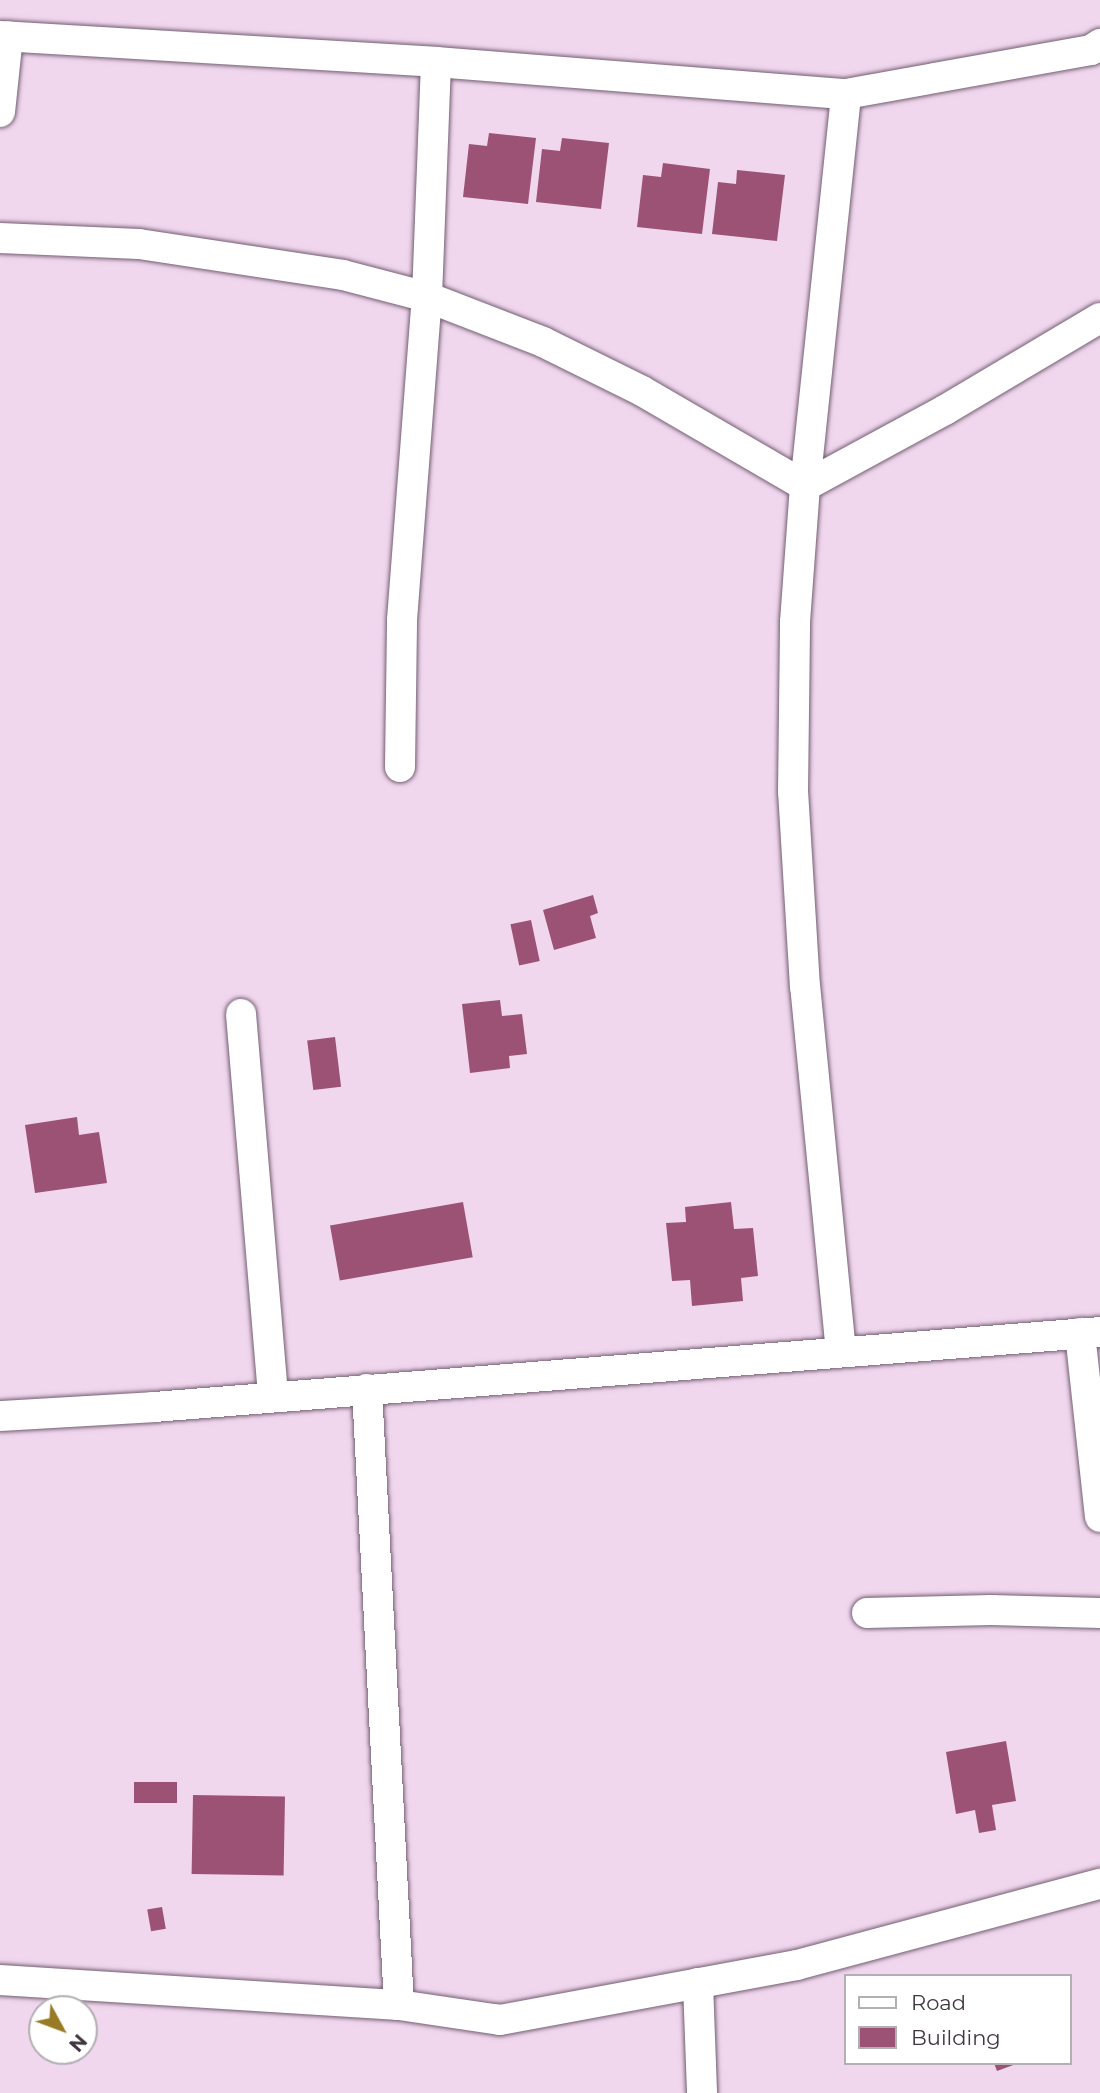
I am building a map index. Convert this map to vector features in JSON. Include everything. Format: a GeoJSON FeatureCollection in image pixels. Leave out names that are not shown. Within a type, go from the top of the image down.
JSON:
{"type":"FeatureCollection","features":[{"type":"Feature","properties":{"kind":"street"},"geometry":{"type":"LineString","coordinates":[[0,112],[4,36],[436,62],[846,94],[1091,50],[1100,44]]}},
{"type":"Feature","properties":{"kind":"street"},"geometry":{"type":"LineString","coordinates":[[400,768],[402,620],[427,298],[436,62]]}},
{"type":"Feature","properties":{"kind":"street"},"geometry":{"type":"LineString","coordinates":[[841,1352],[806,987],[793,792],[795,622],[805,486],[846,94]]}},
{"type":"Feature","properties":{"kind":"street"},"geometry":{"type":"LineString","coordinates":[[0,238],[139,244],[342,275],[427,298],[543,342],[642,391],[805,486]]}},
{"type":"Feature","properties":{"kind":"street"},"geometry":{"type":"LineString","coordinates":[[805,486],[946,410],[1100,318]]}},
{"type":"Feature","properties":{"kind":"street"},"geometry":{"type":"LineString","coordinates":[[241,1014],[273,1397]]}},
{"type":"Feature","properties":{"kind":"street"},"geometry":{"type":"LineString","coordinates":[[0,1416],[155,1408],[1090,1332],[1100,1517]]}},
{"type":"Feature","properties":{"kind":"street"},"geometry":{"type":"LineString","coordinates":[[367,1389],[399,2005]]}},
{"type":"Feature","properties":{"kind":"street"},"geometry":{"type":"LineString","coordinates":[[867,1613],[990,1610],[1100,1613]]}},
{"type":"Feature","properties":{"kind":"street"},"geometry":{"type":"LineString","coordinates":[[0,1980],[399,2005],[500,2020],[797,1965],[1100,1884]]}},
{"type":"Feature","properties":{"kind":"street"},"geometry":{"type":"LineString","coordinates":[[698,1983],[702,2093]]}},
{"type":"Feature","properties":{"kind":"building"},"geometry":{"type":"Polygon","coordinates":[[[489,133],[536,138],[528,204],[463,197],[469,144],[487,146],[489,133]]]}},
{"type":"Feature","properties":{"kind":"building"},"geometry":{"type":"Polygon","coordinates":[[[562,138],[609,143],[601,209],[536,202],[542,149],[560,151],[562,138]]]}},
{"type":"Feature","properties":{"kind":"building"},"geometry":{"type":"Polygon","coordinates":[[[663,163],[710,169],[702,234],[637,227],[643,175],[661,177],[663,163]]]}},
{"type":"Feature","properties":{"kind":"building"},"geometry":{"type":"Polygon","coordinates":[[[737,170],[785,175],[777,241],[712,234],[718,182],[736,184],[737,170]]]}},
{"type":"Feature","properties":{"kind":"building"},"geometry":{"type":"Polygon","coordinates":[[[593,895],[598,913],[590,916],[596,938],[554,950],[543,910],[593,895]]]}},
{"type":"Feature","properties":{"kind":"building"},"geometry":{"type":"Polygon","coordinates":[[[531,920],[540,961],[519,965],[510,924],[531,920]]]}},
{"type":"Feature","properties":{"kind":"building"},"geometry":{"type":"Polygon","coordinates":[[[500,1000],[502,1016],[522,1014],[527,1054],[509,1056],[510,1068],[470,1073],[462,1004],[500,1000]]]}},
{"type":"Feature","properties":{"kind":"building"},"geometry":{"type":"Polygon","coordinates":[[[335,1037],[341,1087],[313,1090],[307,1040],[335,1037]]]}},
{"type":"Feature","properties":{"kind":"building"},"geometry":{"type":"Polygon","coordinates":[[[77,1117],[79,1135],[99,1132],[107,1183],[35,1193],[25,1125],[77,1117]]]}},
{"type":"Feature","properties":{"kind":"building"},"geometry":{"type":"Polygon","coordinates":[[[463,1202],[473,1257],[340,1281],[330,1225],[463,1202]]]}},
{"type":"Feature","properties":{"kind":"building"},"geometry":{"type":"Polygon","coordinates":[[[731,1202],[734,1229],[753,1228],[758,1276],[741,1278],[743,1301],[692,1306],[690,1280],[672,1281],[666,1223],[686,1222],[685,1207],[731,1202]]]}},
{"type":"Feature","properties":{"kind":"building"},"geometry":{"type":"Polygon","coordinates":[[[1006,1741],[1016,1801],[992,1805],[996,1830],[979,1833],[975,1810],[956,1814],[946,1752],[1006,1741]]]}},
{"type":"Feature","properties":{"kind":"building"},"geometry":{"type":"Polygon","coordinates":[[[134,1782],[177,1782],[177,1803],[134,1803],[134,1782]]]}},
{"type":"Feature","properties":{"kind":"building"},"geometry":{"type":"Polygon","coordinates":[[[193,1795],[285,1797],[284,1876],[192,1874],[193,1795]]]}},
{"type":"Feature","properties":{"kind":"building"},"geometry":{"type":"Polygon","coordinates":[[[162,1907],[166,1929],[151,1931],[147,1910],[162,1907]]]}},
{"type":"Feature","properties":{"kind":"building"},"geometry":{"type":"Polygon","coordinates":[[[995,2065],[1013,2065],[997,2071],[995,2065]]]}}]}
